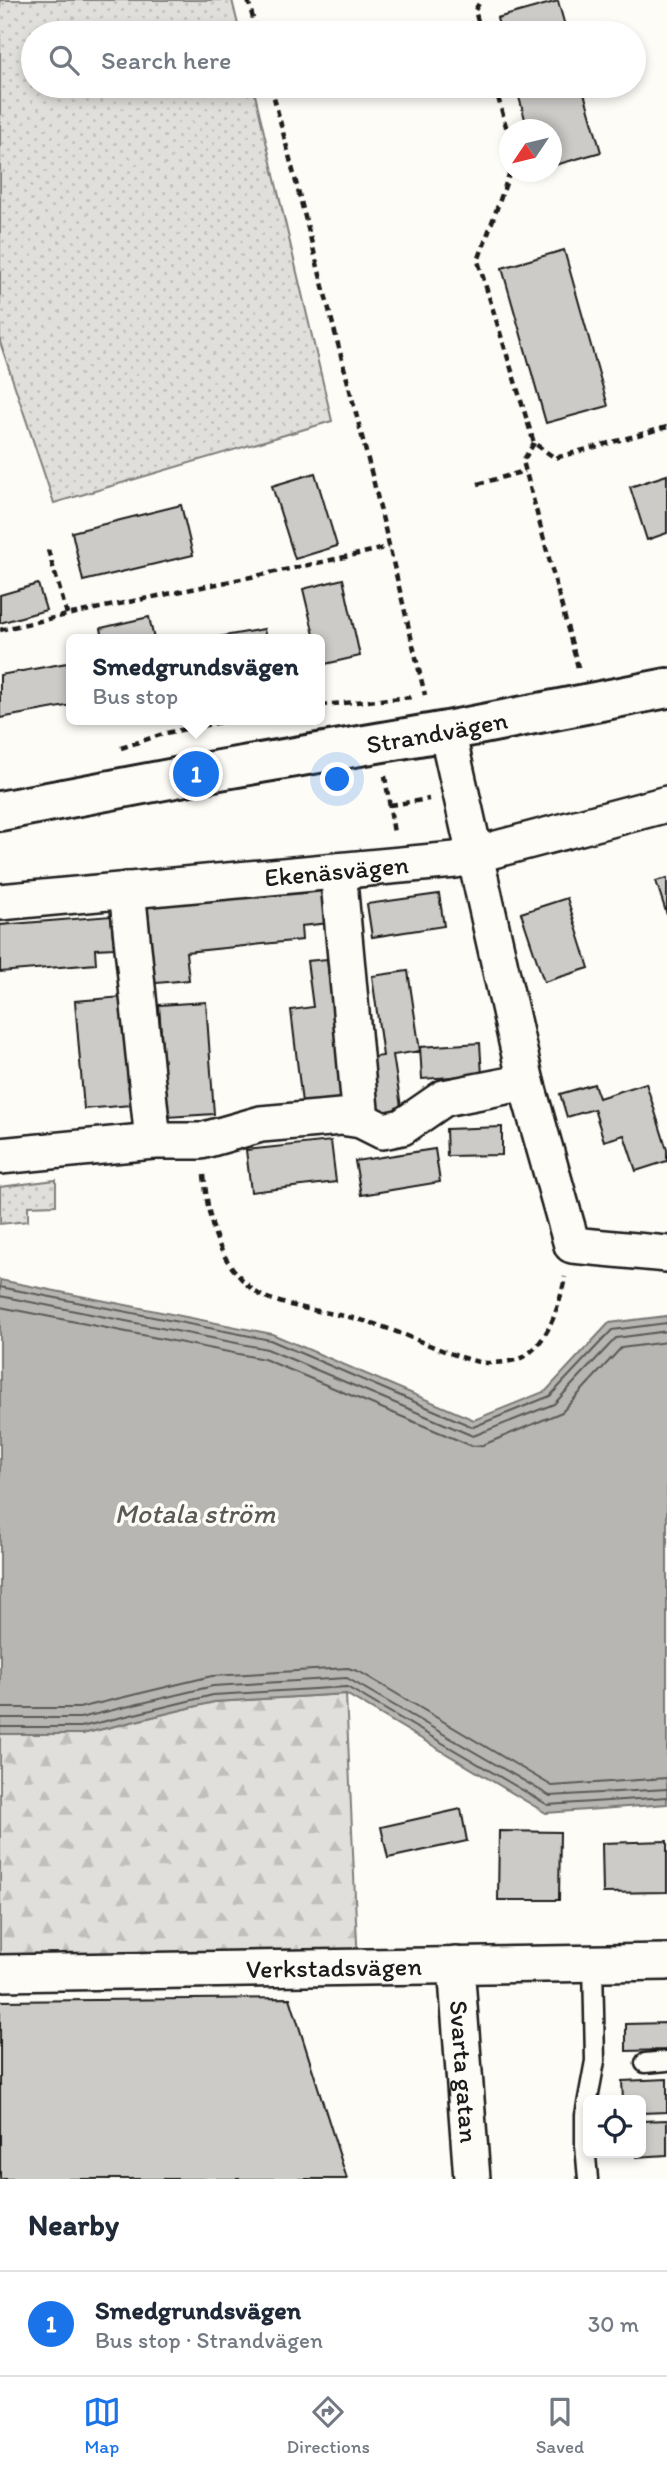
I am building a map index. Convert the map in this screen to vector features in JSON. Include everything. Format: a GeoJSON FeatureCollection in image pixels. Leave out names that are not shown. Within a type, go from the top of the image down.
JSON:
{"type":"FeatureCollection","features":[{"type":"Feature","properties":{"kind":"street","name":"Strandvägen"},"geometry":{"type":"LineString","coordinates":[[0,811],[447,731],[667,688]]}},
{"type":"Feature","properties":{"kind":"street"},"geometry":{"type":"LineString","coordinates":[[447,731],[526,1082],[572,1245],[667,1254]]}},
{"type":"Feature","properties":{"kind":"street","name":"Ekenäsvägen"},"geometry":{"type":"LineString","coordinates":[[0,902],[474,857],[667,804]]}},
{"type":"Feature","properties":{"kind":"street"},"geometry":{"type":"LineString","coordinates":[[338,871],[361,1119]]}},
{"type":"Feature","properties":{"kind":"street"},"geometry":{"type":"LineString","coordinates":[[127,890],[153,1141]]}},
{"type":"Feature","properties":{"kind":"street"},"geometry":{"type":"LineString","coordinates":[[0,1156],[153,1141],[201,1141],[261,1124],[341,1117],[361,1119],[383,1131],[402,1127],[444,1098],[526,1082]]}},
{"type":"Feature","properties":{"kind":"street","name":"Verkstadsvägen"},"geometry":{"type":"LineString","coordinates":[[0,1973],[667,1962]]}},
{"type":"Feature","properties":{"kind":"street","name":"Svarta gatan"},"geometry":{"type":"LineString","coordinates":[[456,1965],[472,2179]]}},
{"type":"Feature","properties":{"kind":"lane"},"geometry":{"type":"LineString","coordinates":[[588,2179],[586,2115],[595,2061],[593,1964]]}},
{"type":"Feature","properties":{"kind":"lane"},"geometry":{"type":"LineString","coordinates":[[645,2063],[667,2062]]}},
{"type":"Feature","properties":{"kind":"path"},"geometry":{"type":"LineString","coordinates":[[248,0],[254,21]]}},
{"type":"Feature","properties":{"kind":"path"},"geometry":{"type":"LineString","coordinates":[[478,21],[475,10],[481,0]]}},
{"type":"Feature","properties":{"kind":"path"},"geometry":{"type":"LineString","coordinates":[[274,98],[425,695]]}},
{"type":"Feature","properties":{"kind":"path"},"geometry":{"type":"LineString","coordinates":[[498,98],[503,119]]}},
{"type":"Feature","properties":{"kind":"path"},"geometry":{"type":"LineString","coordinates":[[506,182],[478,261],[534,443],[555,458],[667,427]]}},
{"type":"Feature","properties":{"kind":"path"},"geometry":{"type":"LineString","coordinates":[[534,443],[523,461],[525,471],[580,671]]}},
{"type":"Feature","properties":{"kind":"path"},"geometry":{"type":"LineString","coordinates":[[478,484],[525,471]]}},
{"type":"Feature","properties":{"kind":"path"},"geometry":{"type":"LineString","coordinates":[[0,630],[389,547]]}},
{"type":"Feature","properties":{"kind":"path"},"geometry":{"type":"LineString","coordinates":[[48,550],[67,614]]}},
{"type":"Feature","properties":{"kind":"path"},"geometry":{"type":"LineString","coordinates":[[325,705],[438,694]]}},
{"type":"Feature","properties":{"kind":"path"},"geometry":{"type":"LineString","coordinates":[[113,751],[166,733],[206,725]]}},
{"type":"Feature","properties":{"kind":"path"},"geometry":{"type":"LineString","coordinates":[[380,741],[398,865]]}},
{"type":"Feature","properties":{"kind":"path"},"geometry":{"type":"LineString","coordinates":[[201,1141],[207,1208],[215,1241],[242,1279],[263,1296],[369,1322],[480,1362],[520,1358],[535,1347],[561,1299],[572,1245]]}},
{"type":"Feature","properties":{"kind":"green space"},"geometry":{"type":"Polygon","coordinates":[[[0,0],[232,0],[237,21],[21,21],[21,98],[256,98],[332,421],[54,503],[0,342],[0,0]]]}},
{"type":"Feature","properties":{"kind":"green space"},"geometry":{"type":"Polygon","coordinates":[[[56,1180],[56,1205],[28,1206],[28,1221],[0,1224],[0,1187],[56,1180]]]}},
{"type":"Feature","properties":{"kind":"green space"},"geometry":{"type":"Polygon","coordinates":[[[346,1694],[358,1965],[0,1970],[0,1734],[82,1734],[214,1702],[346,1694]]]}},
{"type":"Feature","properties":{"kind":"water","name":"Motala ström"},"geometry":{"type":"Polygon","coordinates":[[[0,1280],[272,1334],[474,1420],[546,1391],[609,1323],[667,1316],[667,1804],[546,1813],[346,1694],[214,1702],[82,1734],[0,1734],[0,1280]]]}},
{"type":"Feature","properties":{"kind":"building"},"geometry":{"type":"Polygon","coordinates":[[[558,1],[564,21],[498,21],[497,18],[558,1]]]}},
{"type":"Feature","properties":{"kind":"building"},"geometry":{"type":"Polygon","coordinates":[[[519,98],[585,98],[601,152],[562,163],[562,119],[525,119],[519,98]]]}},
{"type":"Feature","properties":{"kind":"building"},"geometry":{"type":"Polygon","coordinates":[[[564,250],[608,406],[546,423],[502,268],[564,250]]]}},
{"type":"Feature","properties":{"kind":"building"},"geometry":{"type":"Polygon","coordinates":[[[315,473],[337,546],[295,559],[272,486],[315,473]]]}},
{"type":"Feature","properties":{"kind":"building"},"geometry":{"type":"Polygon","coordinates":[[[667,475],[667,533],[647,540],[630,487],[667,475]]]}},
{"type":"Feature","properties":{"kind":"building"},"geometry":{"type":"Polygon","coordinates":[[[181,505],[193,555],[83,581],[72,532],[181,505]]]}},
{"type":"Feature","properties":{"kind":"building"},"geometry":{"type":"Polygon","coordinates":[[[343,579],[360,656],[325,664],[325,634],[314,634],[303,589],[343,579]]]}},
{"type":"Feature","properties":{"kind":"building"},"geometry":{"type":"Polygon","coordinates":[[[38,584],[46,610],[0,623],[0,595],[38,584]]]}},
{"type":"Feature","properties":{"kind":"building"},"geometry":{"type":"Polygon","coordinates":[[[149,617],[153,634],[102,634],[101,628],[149,617]]]}},
{"type":"Feature","properties":{"kind":"building"},"geometry":{"type":"Polygon","coordinates":[[[264,629],[265,634],[236,634],[264,629]]]}},
{"type":"Feature","properties":{"kind":"building"},"geometry":{"type":"Polygon","coordinates":[[[66,663],[66,706],[0,718],[0,675],[66,663]]]}},
{"type":"Feature","properties":{"kind":"building"},"geometry":{"type":"Polygon","coordinates":[[[667,878],[667,915],[656,881],[667,878]]]}},
{"type":"Feature","properties":{"kind":"building"},"geometry":{"type":"Polygon","coordinates":[[[336,887],[339,922],[301,926],[302,940],[186,952],[189,980],[146,984],[138,908],[336,887]]]}},
{"type":"Feature","properties":{"kind":"building"},"geometry":{"type":"Polygon","coordinates":[[[439,894],[444,926],[372,937],[367,904],[439,894]]]}},
{"type":"Feature","properties":{"kind":"building"},"geometry":{"type":"Polygon","coordinates":[[[567,898],[589,968],[544,982],[521,913],[567,898]]]}},
{"type":"Feature","properties":{"kind":"building"},"geometry":{"type":"Polygon","coordinates":[[[111,916],[114,948],[95,949],[96,964],[0,972],[0,925],[111,916]]]}},
{"type":"Feature","properties":{"kind":"building"},"geometry":{"type":"Polygon","coordinates":[[[327,959],[343,1098],[302,1103],[291,1010],[313,1007],[307,961],[327,959]]]}},
{"type":"Feature","properties":{"kind":"building"},"geometry":{"type":"Polygon","coordinates":[[[408,971],[420,1051],[393,1055],[402,1113],[376,1116],[368,1058],[383,1056],[372,976],[408,971]]]}},
{"type":"Feature","properties":{"kind":"building"},"geometry":{"type":"Polygon","coordinates":[[[123,997],[131,1105],[84,1109],[75,1001],[123,997]]]}},
{"type":"Feature","properties":{"kind":"building"},"geometry":{"type":"Polygon","coordinates":[[[206,1002],[214,1114],[167,1117],[159,1005],[206,1002]]]}},
{"type":"Feature","properties":{"kind":"building"},"geometry":{"type":"Polygon","coordinates":[[[480,1043],[482,1075],[422,1079],[420,1047],[480,1043]]]}},
{"type":"Feature","properties":{"kind":"building"},"geometry":{"type":"Polygon","coordinates":[[[646,1083],[667,1150],[667,1161],[636,1171],[624,1135],[604,1141],[594,1109],[567,1117],[560,1094],[594,1084],[599,1098],[646,1083]]]}},
{"type":"Feature","properties":{"kind":"building"},"geometry":{"type":"Polygon","coordinates":[[[502,1127],[502,1155],[447,1156],[446,1129],[502,1127]]]}},
{"type":"Feature","properties":{"kind":"building"},"geometry":{"type":"Polygon","coordinates":[[[331,1141],[336,1182],[251,1192],[246,1150],[331,1141]]]}},
{"type":"Feature","properties":{"kind":"building"},"geometry":{"type":"Polygon","coordinates":[[[435,1149],[440,1182],[361,1195],[355,1161],[435,1149]]]}},
{"type":"Feature","properties":{"kind":"building"},"geometry":{"type":"Polygon","coordinates":[[[461,1809],[467,1841],[388,1858],[381,1827],[461,1809]]]}},
{"type":"Feature","properties":{"kind":"building"},"geometry":{"type":"Polygon","coordinates":[[[499,1831],[560,1832],[559,1900],[498,1900],[499,1831]]]}},
{"type":"Feature","properties":{"kind":"building"},"geometry":{"type":"Polygon","coordinates":[[[667,1841],[667,1892],[603,1893],[602,1843],[667,1841]]]}},
{"type":"Feature","properties":{"kind":"building"},"geometry":{"type":"Polygon","coordinates":[[[290,1998],[347,2179],[0,2179],[0,2001],[290,1998]]]}},
{"type":"Feature","properties":{"kind":"building"},"geometry":{"type":"Polygon","coordinates":[[[667,2023],[667,2050],[626,2051],[626,2024],[667,2023]]]}},
{"type":"Feature","properties":{"kind":"building"},"geometry":{"type":"Polygon","coordinates":[[[667,2079],[667,2112],[646,2113],[646,2095],[623,2095],[622,2081],[667,2079]]]}},
{"type":"Feature","properties":{"kind":"building"},"geometry":{"type":"Polygon","coordinates":[[[667,2120],[667,2155],[646,2156],[646,2121],[667,2120]]]}},
{"type":"Feature","properties":{"kind":"place","name":"Smedgrundsvägen"},"geometry":{"type":"Point","coordinates":[196,774]}}]}
